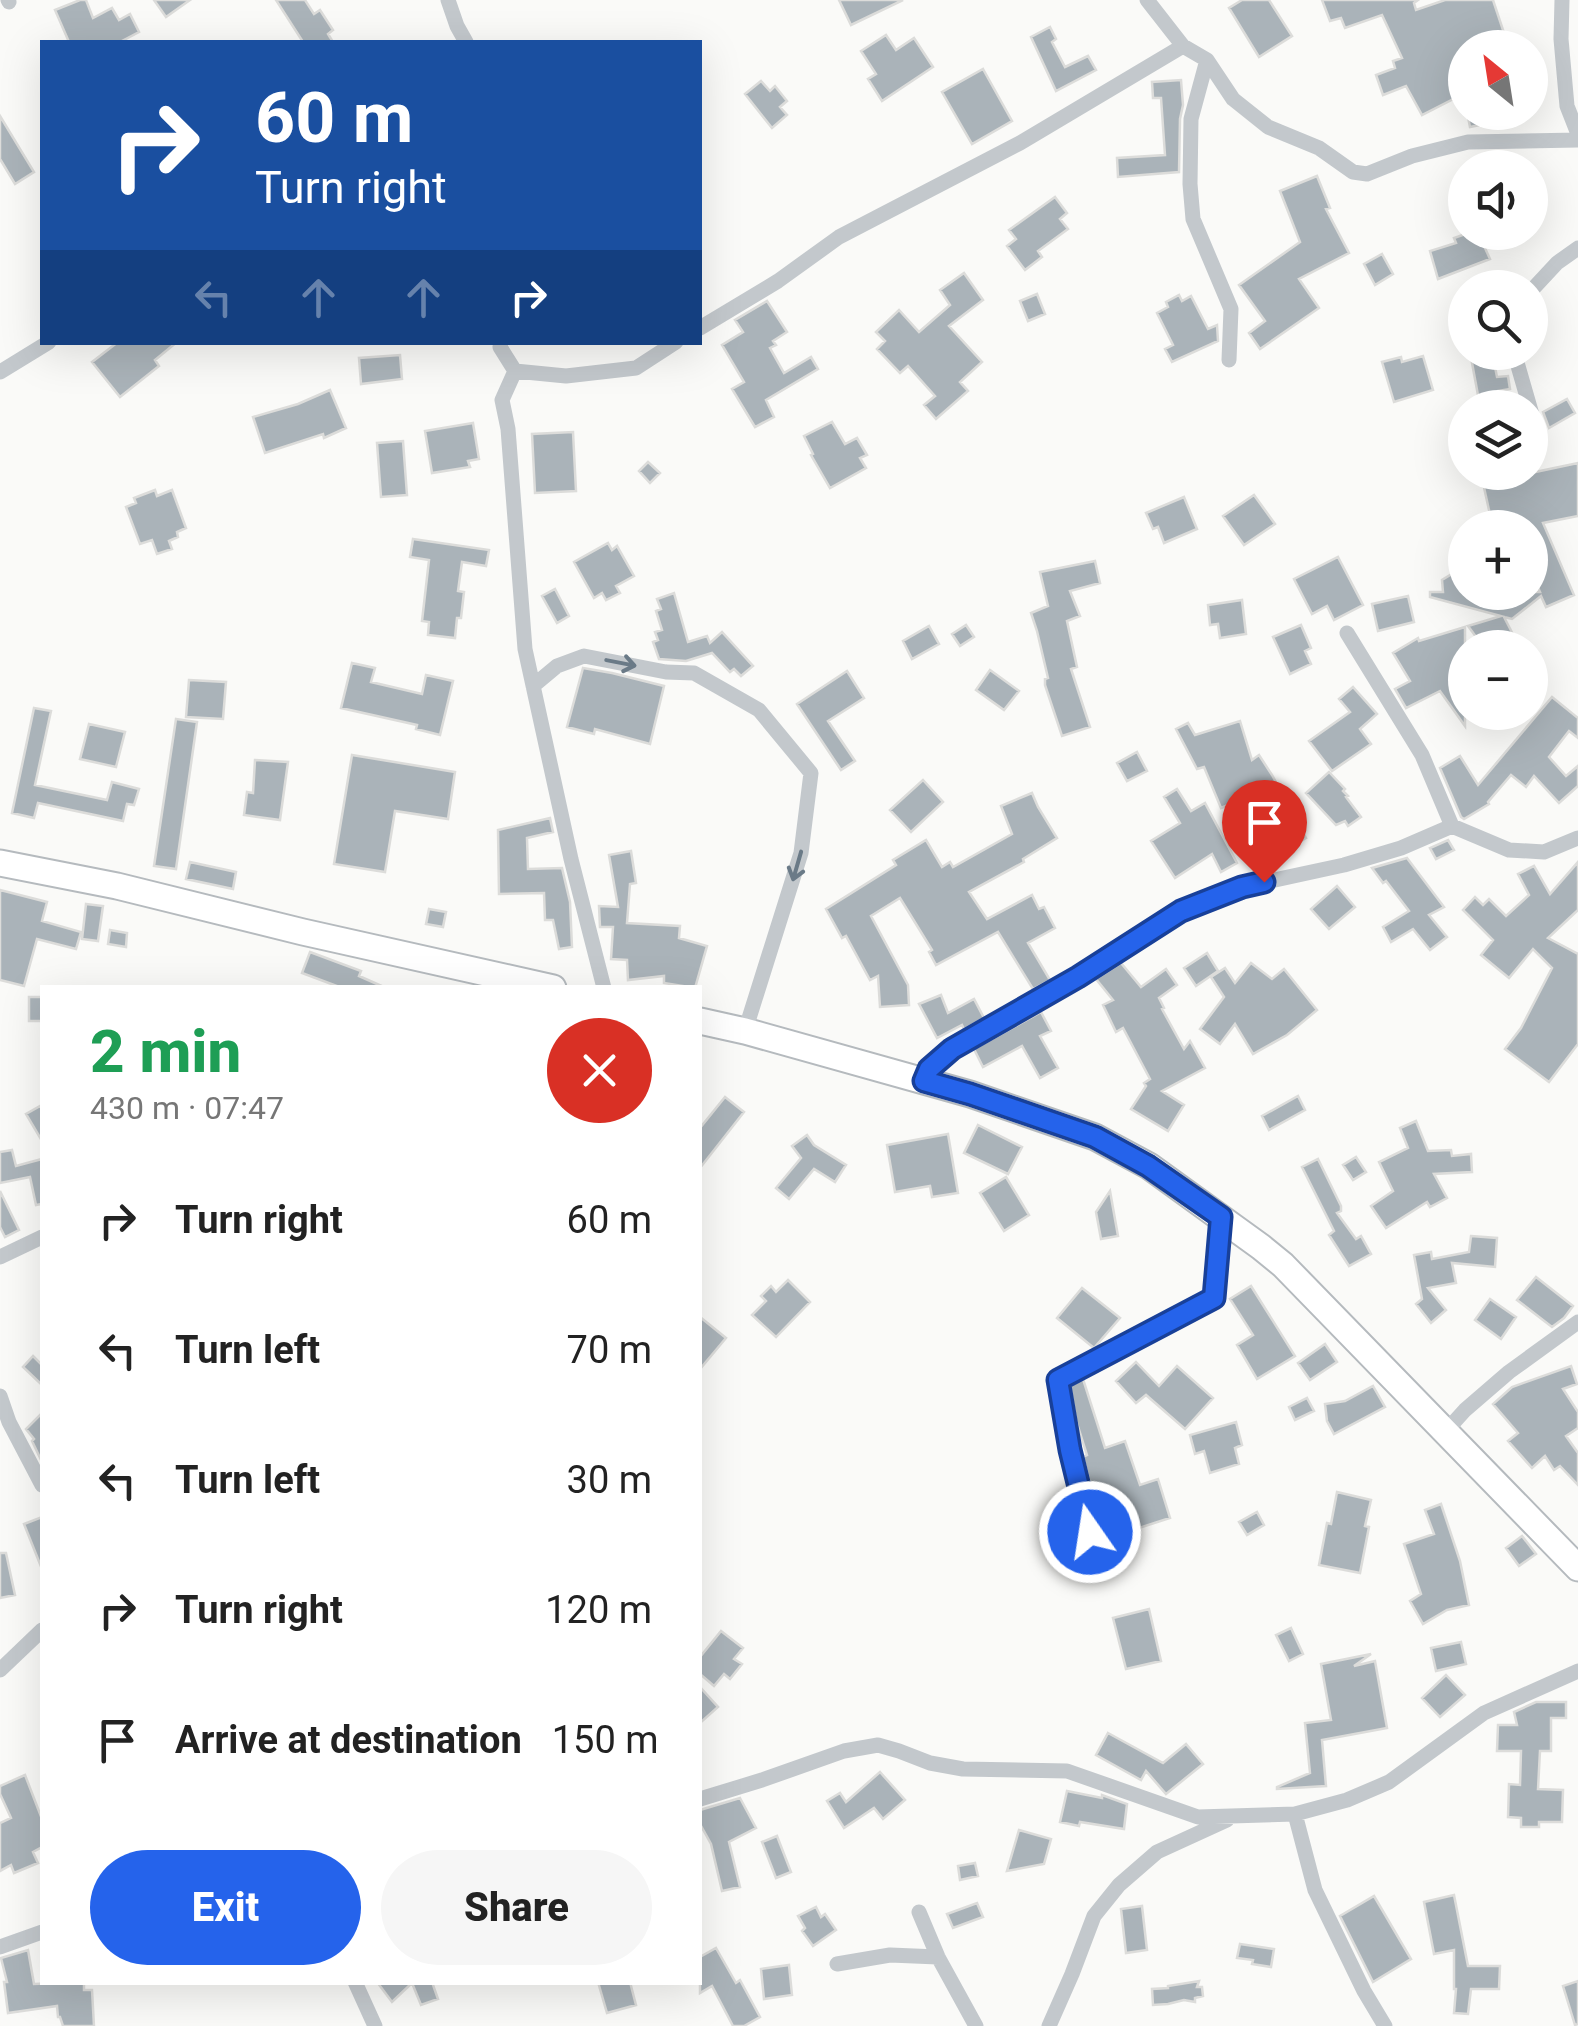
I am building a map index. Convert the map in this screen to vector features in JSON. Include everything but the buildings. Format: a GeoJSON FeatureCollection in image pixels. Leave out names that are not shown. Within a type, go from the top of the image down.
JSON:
{"type":"FeatureCollection","features":[{"type":"Feature","properties":{"kind":"main road"},"geometry":{"type":"LineString","coordinates":[[0,846],[74,862],[117,886]]}},
{"type":"Feature","properties":{"kind":"main road"},"geometry":{"type":"LineString","coordinates":[[0,864],[117,886],[539,985]]}},
{"type":"Feature","properties":{"kind":"main road"},"geometry":{"type":"LineString","coordinates":[[702,1021],[970,1094],[1095,1137],[1148,1166],[1283,1265],[1578,1568]]}},
{"type":"Feature","properties":{"kind":"street"},"geometry":{"type":"LineString","coordinates":[[448,0],[465,40]]}},
{"type":"Feature","properties":{"kind":"street"},"geometry":{"type":"LineString","coordinates":[[1147,0],[1183,46],[1207,60],[1233,99],[1268,127],[1319,148],[1353,172],[1367,174],[1412,156],[1468,142],[1578,137],[1567,106],[1562,0]]}},
{"type":"Feature","properties":{"kind":"street"},"geometry":{"type":"LineString","coordinates":[[702,327],[839,238],[1020,143],[1183,46]]}},
{"type":"Feature","properties":{"kind":"street"},"geometry":{"type":"LineString","coordinates":[[1207,60],[1191,119],[1190,184],[1193,219],[1230,309],[1228,360]]}},
{"type":"Feature","properties":{"kind":"street"},"geometry":{"type":"LineString","coordinates":[[1548,273],[1578,248]]}},
{"type":"Feature","properties":{"kind":"street"},"geometry":{"type":"LineString","coordinates":[[0,372],[44,345]]}},
{"type":"Feature","properties":{"kind":"street"},"geometry":{"type":"LineString","coordinates":[[500,345],[515,371]]}},
{"type":"Feature","properties":{"kind":"street"},"geometry":{"type":"LineString","coordinates":[[515,371],[566,376],[636,368],[671,345]]}},
{"type":"Feature","properties":{"kind":"street"},"geometry":{"type":"LineString","coordinates":[[515,371],[502,400],[508,429],[524,650],[603,985]]}},
{"type":"Feature","properties":{"kind":"street"},"geometry":{"type":"LineString","coordinates":[[1347,633],[1422,756],[1452,826],[1510,850],[1544,852],[1578,838]]}},
{"type":"Feature","properties":{"kind":"street"},"geometry":{"type":"LineString","coordinates":[[533,686],[557,666],[584,656],[666,672],[694,672],[759,710],[811,773],[801,853],[745,1031]]}},
{"type":"Feature","properties":{"kind":"street"},"geometry":{"type":"LineString","coordinates":[[924,1081],[929,1069],[952,1049],[1078,977],[1181,911],[1242,887],[1344,866],[1402,848],[1452,826]]}},
{"type":"Feature","properties":{"kind":"street"},"geometry":{"type":"LineString","coordinates":[[1090,1532],[1058,1380],[1214,1298],[1221,1217]]}},
{"type":"Feature","properties":{"kind":"street"},"geometry":{"type":"LineString","coordinates":[[0,1257],[40,1238]]}},
{"type":"Feature","properties":{"kind":"street"},"geometry":{"type":"LineString","coordinates":[[1446,1431],[1509,1372],[1578,1322]]}},
{"type":"Feature","properties":{"kind":"street"},"geometry":{"type":"LineString","coordinates":[[0,1396],[40,1481]]}},
{"type":"Feature","properties":{"kind":"street"},"geometry":{"type":"LineString","coordinates":[[0,1670],[40,1632]]}},
{"type":"Feature","properties":{"kind":"street"},"geometry":{"type":"LineString","coordinates":[[702,1797],[844,1751],[878,1746],[963,1769],[1067,1771],[1198,1818],[1294,1814],[1347,1800],[1388,1782],[1484,1713],[1578,1672]]}},
{"type":"Feature","properties":{"kind":"street"},"geometry":{"type":"LineString","coordinates":[[1294,1814],[1314,1890],[1385,2026]]}},
{"type":"Feature","properties":{"kind":"street"},"geometry":{"type":"LineString","coordinates":[[1049,2026],[1094,1916],[1119,1884],[1158,1852],[1232,1818]]}},
{"type":"Feature","properties":{"kind":"street"},"geometry":{"type":"LineString","coordinates":[[918,1912],[976,2026]]}},
{"type":"Feature","properties":{"kind":"street"},"geometry":{"type":"LineString","coordinates":[[0,1947],[40,1933]]}},
{"type":"Feature","properties":{"kind":"street"},"geometry":{"type":"LineString","coordinates":[[836,1964],[890,1955],[938,1957]]}},
{"type":"Feature","properties":{"kind":"street"},"geometry":{"type":"LineString","coordinates":[[356,1985],[375,2026]]}},
{"type":"Feature","properties":{"kind":"route"},"geometry":{"type":"LineString","coordinates":[[1090,1532],[1058,1380],[1214,1298],[1221,1217],[1148,1166],[1095,1137],[924,1081],[929,1069],[952,1049],[1078,977],[1181,911],[1264,882]]}}]}
